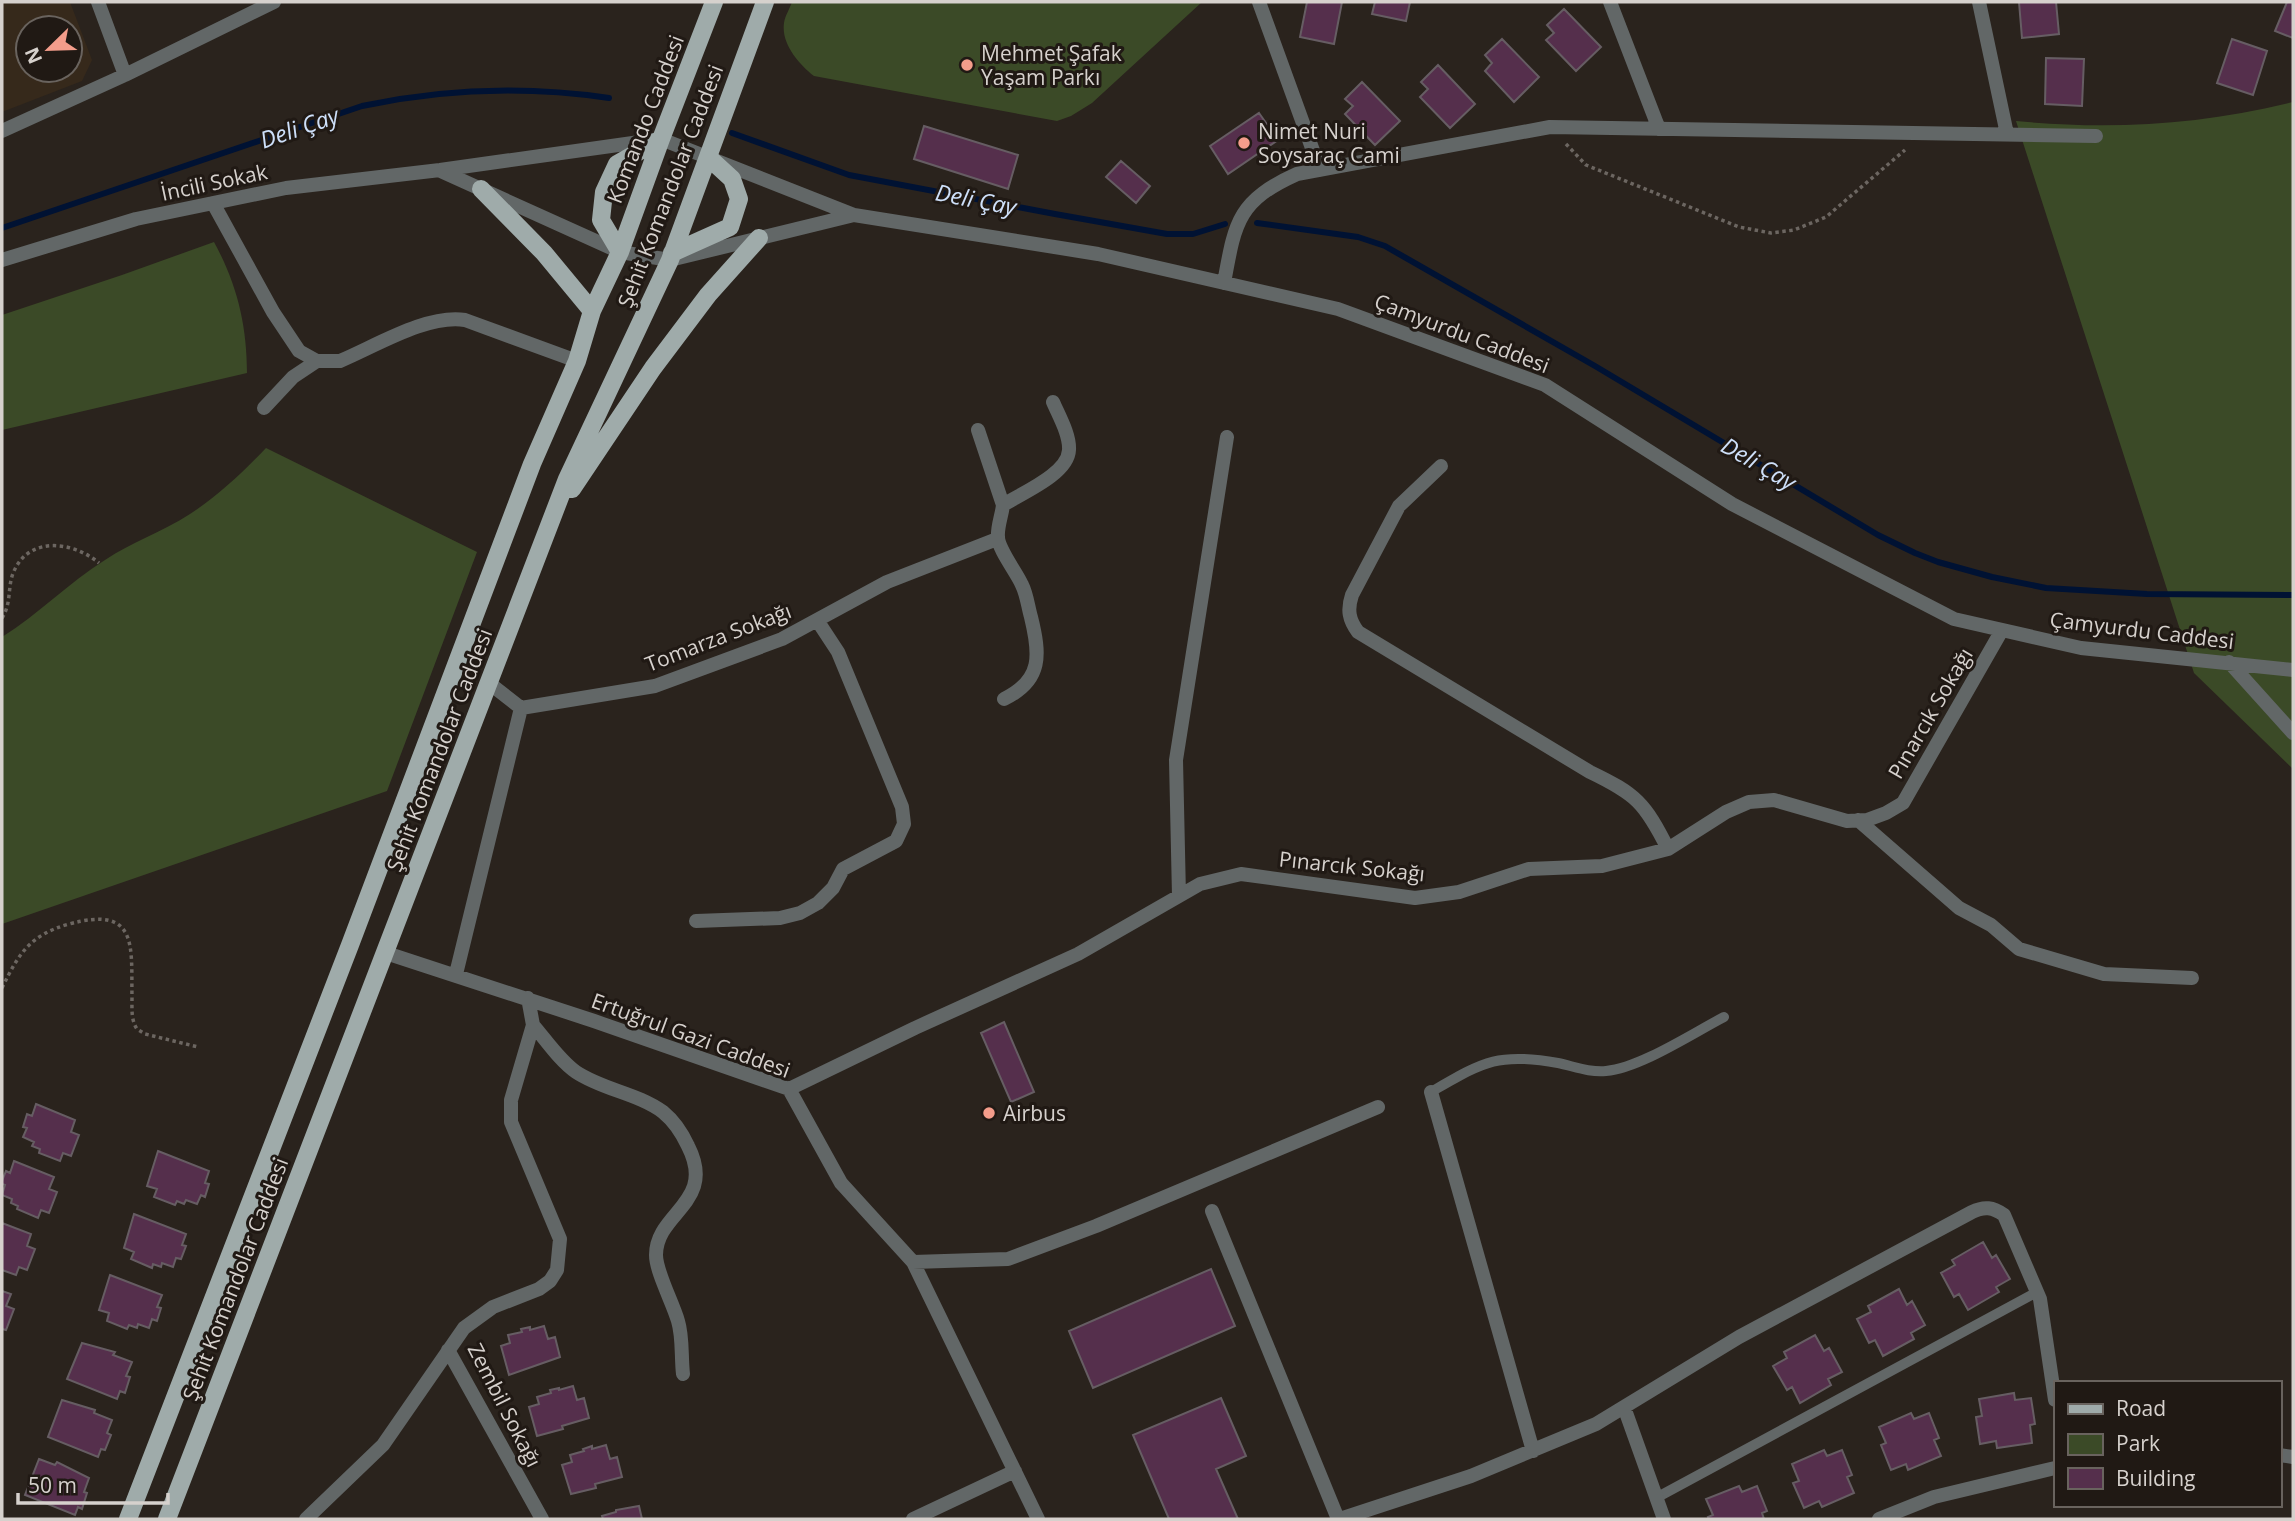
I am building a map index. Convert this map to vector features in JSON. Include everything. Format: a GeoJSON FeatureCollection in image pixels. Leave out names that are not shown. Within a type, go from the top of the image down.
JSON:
{"type":"FeatureCollection","features":[{"type":"Feature","properties":{"kind":"main road","name":"Komando Caddesi"},"geometry":{"type":"LineString","coordinates":[[620,252],[714,2]]}},
{"type":"Feature","properties":{"kind":"main road","name":"Şehit Komandolar Caddesi"},"geometry":{"type":"LineString","coordinates":[[167,1519],[567,479],[671,256],[765,2]]}},
{"type":"Feature","properties":{"kind":"main road"},"geometry":{"type":"LineString","coordinates":[[620,252],[601,220],[604,192],[617,164],[661,139]]}},
{"type":"Feature","properties":{"kind":"main road"},"geometry":{"type":"LineString","coordinates":[[671,256],[730,227],[738,199],[732,179],[708,157]]}},
{"type":"Feature","properties":{"kind":"main road"},"geometry":{"type":"LineString","coordinates":[[481,189],[544,253],[592,311]]}},
{"type":"Feature","properties":{"kind":"main road"},"geometry":{"type":"LineString","coordinates":[[551,520],[653,369],[708,295],[759,238]]}},
{"type":"Feature","properties":{"kind":"main road","name":"Şehit Komandolar Caddesi"},"geometry":{"type":"LineString","coordinates":[[128,1519],[350,946],[532,464],[578,360],[592,311],[620,252]]}},
{"type":"Feature","properties":{"kind":"street"},"geometry":{"type":"LineString","coordinates":[[97,2],[125,75]]}},
{"type":"Feature","properties":{"kind":"street"},"geometry":{"type":"LineString","coordinates":[[2,131],[125,75],[274,2]]}},
{"type":"Feature","properties":{"kind":"street"},"geometry":{"type":"LineString","coordinates":[[1259,2],[1321,170]]}},
{"type":"Feature","properties":{"kind":"street"},"geometry":{"type":"LineString","coordinates":[[1610,2],[1659,128]]}},
{"type":"Feature","properties":{"kind":"street"},"geometry":{"type":"LineString","coordinates":[[1979,2],[2007,134]]}},
{"type":"Feature","properties":{"kind":"street"},"geometry":{"type":"LineString","coordinates":[[1224,283],[1233,234],[1247,207],[1269,186],[1297,174],[1550,127],[2096,136]]}},
{"type":"Feature","properties":{"kind":"street","name":"Çamyurdu Caddesi"},"geometry":{"type":"LineString","coordinates":[[661,139],[854,215],[1098,254],[1338,309],[1545,385],[1732,504],[1954,619],[2081,648],[2293,670]]}},
{"type":"Feature","properties":{"kind":"street","name":"İncili Sokak"},"geometry":{"type":"LineString","coordinates":[[2,260],[136,219],[286,188],[440,170],[661,139]]}},
{"type":"Feature","properties":{"kind":"street"},"geometry":{"type":"LineString","coordinates":[[440,170],[620,252]]}},
{"type":"Feature","properties":{"kind":"street"},"geometry":{"type":"LineString","coordinates":[[213,203],[293,343],[299,351],[317,361],[340,361],[423,324],[454,318],[578,360]]}},
{"type":"Feature","properties":{"kind":"street","name":"Çamyurdu Caddesi"},"geometry":{"type":"LineString","coordinates":[[620,252],[671,256],[854,215]]}},
{"type":"Feature","properties":{"kind":"street"},"geometry":{"type":"LineString","coordinates":[[264,408],[293,377],[317,361]]}},
{"type":"Feature","properties":{"kind":"street"},"geometry":{"type":"LineString","coordinates":[[1003,505],[1056,472],[1067,459],[1069,441],[1054,402]]}},
{"type":"Feature","properties":{"kind":"street"},"geometry":{"type":"LineString","coordinates":[[978,430],[1003,505],[998,539],[1024,588],[1037,642],[1035,671],[1017,693],[1004,699]]}},
{"type":"Feature","properties":{"kind":"street"},"geometry":{"type":"LineString","coordinates":[[1179,896],[1176,761],[1227,437]]}},
{"type":"Feature","properties":{"kind":"street"},"geometry":{"type":"LineString","coordinates":[[1441,466],[1399,506],[1352,595],[1349,615],[1352,624],[1358,632],[1532,737],[1624,788],[1651,815],[1668,849]]}},
{"type":"Feature","properties":{"kind":"street","name":"Tomarza Sokağı"},"geometry":{"type":"LineString","coordinates":[[521,708],[655,686],[782,639],[887,582],[998,539]]}},
{"type":"Feature","properties":{"kind":"street"},"geometry":{"type":"LineString","coordinates":[[696,921],[780,918],[800,913],[818,903],[833,888],[843,869],[888,846],[901,833],[904,824],[902,807],[838,652],[817,620]]}},
{"type":"Feature","properties":{"kind":"street","name":"Pınarcık Sokağı"},"geometry":{"type":"LineString","coordinates":[[789,1089],[1078,954],[1200,884],[1241,874],[1415,898],[1459,892],[1529,869],[1602,866],[1668,849],[1726,812],[1749,802],[1774,800],[1847,821],[1886,813],[1903,803],[2002,630]]}},
{"type":"Feature","properties":{"kind":"street"},"geometry":{"type":"LineString","coordinates":[[2229,662],[2293,733]]}},
{"type":"Feature","properties":{"kind":"street"},"geometry":{"type":"LineString","coordinates":[[456,974],[521,708],[489,683]]}},
{"type":"Feature","properties":{"kind":"street"},"geometry":{"type":"LineString","coordinates":[[1858,820],[1959,908],[1991,925],[2019,948],[2104,974],[2192,978]]}},
{"type":"Feature","properties":{"kind":"street","name":"Ertuğrul Gazi Caddesi"},"geometry":{"type":"LineString","coordinates":[[386,953],[528,998],[789,1089],[841,1182],[913,1262],[1038,1519]]}},
{"type":"Feature","properties":{"kind":"street","name":"Zembil Sokağı"},"geometry":{"type":"LineString","coordinates":[[528,998],[533,1026],[511,1100],[511,1122],[560,1239],[557,1270],[550,1281],[539,1289],[493,1307],[464,1328],[448,1350],[542,1519]]}},
{"type":"Feature","properties":{"kind":"street"},"geometry":{"type":"LineString","coordinates":[[533,1026],[575,1071],[606,1087],[642,1099],[664,1113],[681,1132],[693,1154],[696,1166],[693,1190],[662,1235],[656,1256],[679,1324],[682,1374]]}},
{"type":"Feature","properties":{"kind":"street"},"geometry":{"type":"LineString","coordinates":[[1431,1092],[1533,1451]]}},
{"type":"Feature","properties":{"kind":"street"},"geometry":{"type":"LineString","coordinates":[[913,1262],[1008,1259],[1096,1226],[1378,1107]]}},
{"type":"Feature","properties":{"kind":"street"},"geometry":{"type":"LineString","coordinates":[[1212,1211],[1339,1519],[1471,1476],[1596,1424],[1739,1337],[1978,1209],[1992,1208],[2004,1215],[2040,1299],[2054,1393]]}},
{"type":"Feature","properties":{"kind":"street"},"geometry":{"type":"LineString","coordinates":[[306,1519],[383,1445],[448,1350]]}},
{"type":"Feature","properties":{"kind":"street"},"geometry":{"type":"LineString","coordinates":[[1624,1408],[1664,1519]]}},
{"type":"Feature","properties":{"kind":"street"},"geometry":{"type":"LineString","coordinates":[[1879,1519],[1934,1497],[2054,1468]]}},
{"type":"Feature","properties":{"kind":"street"},"geometry":{"type":"LineString","coordinates":[[913,1519],[1015,1471]]}},
{"type":"Feature","properties":{"kind":"lane"},"geometry":{"type":"LineString","coordinates":[[1431,1092],[1478,1065],[1507,1058],[1532,1059],[1605,1072],[1644,1058],[1724,1017]]}},
{"type":"Feature","properties":{"kind":"lane"},"geometry":{"type":"LineString","coordinates":[[1656,1498],[2037,1292]]}},
{"type":"Feature","properties":{"kind":"path"},"geometry":{"type":"LineString","coordinates":[[1550,127],[1586,165],[1739,227],[1770,233],[1794,230],[1826,217],[1925,133]]}},
{"type":"Feature","properties":{"kind":"path"},"geometry":{"type":"LineString","coordinates":[[2,618],[9,601],[13,572],[23,557],[47,546],[62,545],[81,550],[99,563]]}},
{"type":"Feature","properties":{"kind":"path"},"geometry":{"type":"LineString","coordinates":[[2,988],[20,954],[36,938],[55,928],[77,922],[99,918],[108,920],[122,928],[131,941],[132,1017],[137,1029],[145,1034],[198,1047]]}},
{"type":"Feature","properties":{"kind":"shaded area"},"geometry":{"type":"Polygon","coordinates":[[[2,2],[70,2],[75,14],[14,14],[14,84],[74,84],[2,112],[2,2]]]}},
{"type":"Feature","properties":{"kind":"shaded area"},"geometry":{"type":"Polygon","coordinates":[[[84,39],[92,60],[84,77],[84,39]]]}},
{"type":"Feature","properties":{"kind":"green space","name":"Mehmet Şafak Yaşam Parkı"},"geometry":{"type":"Polygon","coordinates":[[[792,2],[1202,2],[1092,103],[1057,121],[814,76],[797,59],[785,38],[784,23],[792,2]]]}},
{"type":"Feature","properties":{"kind":"green space"},"geometry":{"type":"Polygon","coordinates":[[[2293,102],[2293,769],[2194,673],[2016,121],[2086,125],[2155,124],[2224,116],[2293,102]]]}},
{"type":"Feature","properties":{"kind":"green space"},"geometry":{"type":"Polygon","coordinates":[[[214,242],[235,289],[243,322],[247,373],[2,430],[2,315],[214,242]]]}},
{"type":"Feature","properties":{"kind":"green space"},"geometry":{"type":"Polygon","coordinates":[[[266,448],[477,552],[387,791],[2,924],[2,637],[105,560],[200,507],[230,483],[266,448]]]}},
{"type":"Feature","properties":{"kind":"building"},"geometry":{"type":"Polygon","coordinates":[[[1307,2],[1342,2],[1334,44],[1300,37],[1307,2]]]}},
{"type":"Feature","properties":{"kind":"building"},"geometry":{"type":"Polygon","coordinates":[[[1375,2],[1410,2],[1406,21],[1372,14],[1375,2]]]}},
{"type":"Feature","properties":{"kind":"building"},"geometry":{"type":"Polygon","coordinates":[[[2019,2],[2056,2],[2059,34],[2022,38],[2019,2]]]}},
{"type":"Feature","properties":{"kind":"building"},"geometry":{"type":"Polygon","coordinates":[[[2287,2],[2293,2],[2293,38],[2275,31],[2287,2]]]}},
{"type":"Feature","properties":{"kind":"building"},"geometry":{"type":"Polygon","coordinates":[[[1564,9],[1601,47],[1576,71],[1546,40],[1554,33],[1547,25],[1564,9]]]}},
{"type":"Feature","properties":{"kind":"building"},"geometry":{"type":"Polygon","coordinates":[[[1502,39],[1539,77],[1514,102],[1485,71],[1492,63],[1485,55],[1502,39]]]}},
{"type":"Feature","properties":{"kind":"building"},"geometry":{"type":"Polygon","coordinates":[[[2232,39],[2267,51],[2253,95],[2217,83],[2232,39]]]}},
{"type":"Feature","properties":{"kind":"building"},"geometry":{"type":"Polygon","coordinates":[[[2046,58],[2084,59],[2082,106],[2045,104],[2046,58]]]}},
{"type":"Feature","properties":{"kind":"building"},"geometry":{"type":"Polygon","coordinates":[[[1438,65],[1475,104],[1450,128],[1420,97],[1428,89],[1421,82],[1438,65]]]}},
{"type":"Feature","properties":{"kind":"building"},"geometry":{"type":"Polygon","coordinates":[[[1362,82],[1400,121],[1375,145],[1345,114],[1353,106],[1345,99],[1362,82]]]}},
{"type":"Feature","properties":{"kind":"building","name":"Nimet Nuri Soysaraç Cami"},"geometry":{"type":"Polygon","coordinates":[[[1259,113],[1278,140],[1228,174],[1210,146],[1259,113]]]}},
{"type":"Feature","properties":{"kind":"building"},"geometry":{"type":"Polygon","coordinates":[[[924,126],[1018,155],[1008,189],[914,159],[924,126]]]}},
{"type":"Feature","properties":{"kind":"building"},"geometry":{"type":"Polygon","coordinates":[[[1121,161],[1150,186],[1136,203],[1106,177],[1121,161]]]}},
{"type":"Feature","properties":{"kind":"building"},"geometry":{"type":"Polygon","coordinates":[[[1004,1022],[1034,1092],[1011,1102],[981,1033],[1004,1022]]]}},
{"type":"Feature","properties":{"kind":"building"},"geometry":{"type":"Polygon","coordinates":[[[36,1104],[75,1120],[71,1132],[79,1135],[71,1156],[63,1153],[60,1161],[39,1153],[40,1149],[32,1146],[34,1142],[23,1137],[27,1128],[23,1127],[27,1114],[32,1116],[36,1104]]]}},
{"type":"Feature","properties":{"kind":"building"},"geometry":{"type":"Polygon","coordinates":[[[158,1151],[209,1171],[205,1183],[209,1184],[205,1197],[201,1195],[197,1204],[186,1200],[184,1204],[177,1201],[175,1205],[154,1197],[157,1189],[147,1186],[158,1151]]]}},
{"type":"Feature","properties":{"kind":"building"},"geometry":{"type":"Polygon","coordinates":[[[14,1161],[54,1177],[49,1189],[57,1192],[49,1213],[41,1210],[38,1218],[17,1209],[18,1206],[11,1203],[12,1199],[2,1195],[5,1185],[2,1181],[6,1171],[10,1173],[14,1161]]]}},
{"type":"Feature","properties":{"kind":"building"},"geometry":{"type":"Polygon","coordinates":[[[134,1214],[186,1234],[182,1245],[186,1246],[181,1259],[176,1258],[173,1267],[162,1263],[161,1267],[153,1264],[152,1268],[131,1259],[134,1252],[124,1248],[134,1214]]]}},
{"type":"Feature","properties":{"kind":"building"},"geometry":{"type":"Polygon","coordinates":[[[2,1223],[31,1234],[27,1246],[35,1249],[27,1270],[19,1267],[16,1275],[2,1270],[2,1223]]]}},
{"type":"Feature","properties":{"kind":"building"},"geometry":{"type":"Polygon","coordinates":[[[1983,1242],[1992,1258],[1996,1255],[2010,1279],[1996,1287],[1999,1292],[1968,1310],[1959,1294],[1954,1297],[1941,1273],[1955,1265],[1952,1260],[1983,1242]]]}},
{"type":"Feature","properties":{"kind":"building"},"geometry":{"type":"Polygon","coordinates":[[[1211,1269],[1235,1326],[1093,1388],[1069,1331],[1211,1269]]]}},
{"type":"Feature","properties":{"kind":"building"},"geometry":{"type":"Polygon","coordinates":[[[110,1275],[162,1295],[157,1307],[161,1308],[157,1321],[152,1319],[149,1328],[138,1324],[137,1328],[129,1325],[127,1329],[107,1321],[109,1313],[99,1310],[110,1275]]]}},
{"type":"Feature","properties":{"kind":"building"},"geometry":{"type":"Polygon","coordinates":[[[1899,1289],[1907,1305],[1912,1301],[1925,1325],[1911,1333],[1914,1339],[1883,1356],[1875,1340],[1869,1343],[1857,1319],[1871,1312],[1868,1306],[1899,1289]]]}},
{"type":"Feature","properties":{"kind":"building"},"geometry":{"type":"Polygon","coordinates":[[[2,1291],[11,1294],[6,1306],[14,1309],[6,1330],[2,1329],[2,1291]]]}},
{"type":"Feature","properties":{"kind":"building"},"geometry":{"type":"Polygon","coordinates":[[[544,1326],[548,1339],[555,1337],[560,1357],[509,1375],[501,1346],[510,1343],[508,1335],[522,1332],[521,1329],[530,1327],[530,1330],[544,1326]]]}},
{"type":"Feature","properties":{"kind":"building"},"geometry":{"type":"Polygon","coordinates":[[[1815,1335],[1824,1351],[1829,1348],[1842,1372],[1828,1379],[1831,1385],[1800,1403],[1792,1387],[1787,1390],[1773,1366],[1787,1358],[1784,1352],[1815,1335]]]}},
{"type":"Feature","properties":{"kind":"building"},"geometry":{"type":"Polygon","coordinates":[[[82,1343],[115,1352],[113,1355],[132,1362],[126,1376],[130,1377],[125,1393],[120,1391],[117,1399],[67,1379],[82,1343]]]}},
{"type":"Feature","properties":{"kind":"building"},"geometry":{"type":"Polygon","coordinates":[[[573,1386],[577,1400],[584,1398],[589,1418],[537,1436],[529,1407],[539,1404],[537,1397],[551,1393],[550,1390],[573,1386]]]}},
{"type":"Feature","properties":{"kind":"building"},"geometry":{"type":"Polygon","coordinates":[[[2014,1393],[2015,1400],[2031,1398],[2035,1424],[2030,1425],[2032,1443],[1997,1448],[1996,1441],[1980,1444],[1976,1417],[1982,1416],[1979,1399],[2014,1393]]]}},
{"type":"Feature","properties":{"kind":"building"},"geometry":{"type":"Polygon","coordinates":[[[1221,1398],[1246,1456],[1216,1469],[1238,1519],[1169,1519],[1133,1435],[1221,1398]]]}},
{"type":"Feature","properties":{"kind":"building"},"geometry":{"type":"Polygon","coordinates":[[[62,1400],[95,1410],[94,1413],[112,1420],[107,1433],[111,1435],[105,1450],[101,1449],[98,1457],[48,1437],[62,1400]]]}},
{"type":"Feature","properties":{"kind":"building"},"geometry":{"type":"Polygon","coordinates":[[[1911,1413],[1914,1419],[1929,1413],[1939,1438],[1934,1440],[1941,1456],[1908,1470],[1906,1464],[1891,1470],[1881,1445],[1886,1443],[1879,1427],[1911,1413]]]}},
{"type":"Feature","properties":{"kind":"building"},"geometry":{"type":"Polygon","coordinates":[[[606,1445],[610,1459],[617,1457],[622,1477],[595,1484],[596,1488],[571,1494],[562,1465],[572,1462],[570,1455],[584,1451],[583,1449],[606,1445]]]}},
{"type":"Feature","properties":{"kind":"building"},"geometry":{"type":"Polygon","coordinates":[[[1824,1450],[1827,1456],[1842,1450],[1852,1475],[1847,1477],[1854,1493],[1822,1507],[1819,1501],[1804,1508],[1793,1483],[1799,1481],[1792,1464],[1824,1450]]]}},
{"type":"Feature","properties":{"kind":"building"},"geometry":{"type":"Polygon","coordinates":[[[39,1459],[55,1465],[57,1462],[89,1478],[82,1509],[78,1507],[75,1515],[25,1495],[39,1459]]]}},
{"type":"Feature","properties":{"kind":"building"},"geometry":{"type":"Polygon","coordinates":[[[1739,1486],[1742,1492],[1757,1486],[1767,1511],[1762,1513],[1764,1519],[1709,1519],[1708,1517],[1713,1515],[1706,1499],[1739,1486]]]}},
{"type":"Feature","properties":{"kind":"building"},"geometry":{"type":"Polygon","coordinates":[[[639,1506],[642,1519],[603,1519],[602,1516],[616,1510],[639,1506]]]}},
{"type":"Feature","properties":{"kind":"waterway","name":"Deli Çay"},"geometry":{"type":"LineString","coordinates":[[2,228],[362,106],[423,96],[485,91],[547,92],[609,98]]}},
{"type":"Feature","properties":{"kind":"waterway","name":"Deli Çay"},"geometry":{"type":"LineString","coordinates":[[732,133],[849,175],[1055,214],[1167,234],[1193,234],[1225,224]]}},
{"type":"Feature","properties":{"kind":"waterway","name":"Deli Çay"},"geometry":{"type":"LineString","coordinates":[[1257,223],[1358,237],[1385,246],[1595,366],[1878,535],[1938,562],[2046,588],[2147,594],[2293,595]]}},
{"type":"Feature","properties":{"kind":"place","name":"Mehmet Şafak Yaşam Parkı"},"geometry":{"type":"Point","coordinates":[967,65]}},
{"type":"Feature","properties":{"kind":"place","name":"Nimet Nuri Soysaraç Cami"},"geometry":{"type":"Point","coordinates":[1244,143]}},
{"type":"Feature","properties":{"kind":"place","name":"Airbus"},"geometry":{"type":"Point","coordinates":[989,1113]}}]}
